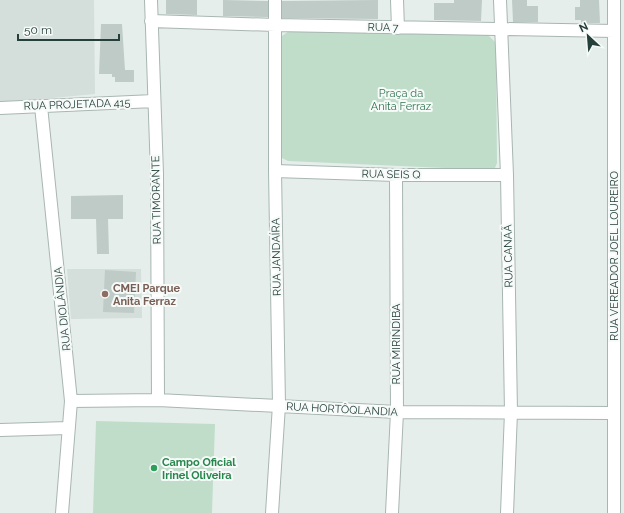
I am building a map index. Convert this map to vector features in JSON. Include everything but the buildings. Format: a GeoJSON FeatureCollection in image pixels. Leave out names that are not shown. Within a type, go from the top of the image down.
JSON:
{"type":"FeatureCollection","features":[{"type":"Feature","properties":{"kind":"street","name":"RUA TIMORANTE"},"geometry":{"type":"LineString","coordinates":[[151,0],[157,174],[158,400]]}},
{"type":"Feature","properties":{"kind":"street","name":"RUA JANDAÍRA"},"geometry":{"type":"LineString","coordinates":[[272,513],[279,405],[275,171],[275,0]]}},
{"type":"Feature","properties":{"kind":"street"},"geometry":{"type":"LineString","coordinates":[[397,0],[398,28]]}},
{"type":"Feature","properties":{"kind":"street","name":"RUA CANAÃ"},"geometry":{"type":"LineString","coordinates":[[500,0],[507,175],[511,412],[507,513]]}},
{"type":"Feature","properties":{"kind":"street","name":"RUA VEREADOR JOEL LOUREIRO"},"geometry":{"type":"LineString","coordinates":[[614,0],[614,513]]}},
{"type":"Feature","properties":{"kind":"street","name":"RUA 7"},"geometry":{"type":"LineString","coordinates":[[151,20],[398,28],[501,28],[614,31]]}},
{"type":"Feature","properties":{"kind":"street","name":"RUA PROJETADA 415"},"geometry":{"type":"LineString","coordinates":[[0,108],[154,101]]}},
{"type":"Feature","properties":{"kind":"street","name":"RUA DIOLÂNDIA"},"geometry":{"type":"LineString","coordinates":[[42,106],[71,401],[62,513]]}},
{"type":"Feature","properties":{"kind":"street","name":"RUA SEIS Q"},"geometry":{"type":"LineString","coordinates":[[275,171],[396,175],[507,175]]}},
{"type":"Feature","properties":{"kind":"street","name":"RUA MIRINDIBA"},"geometry":{"type":"LineString","coordinates":[[392,513],[397,412],[396,175]]}},
{"type":"Feature","properties":{"kind":"street","name":"RUA HORTÔQLANDIA"},"geometry":{"type":"LineString","coordinates":[[71,401],[158,400],[397,412],[613,413]]}},
{"type":"Feature","properties":{"kind":"street"},"geometry":{"type":"LineString","coordinates":[[0,430],[68,428]]}},
{"type":"Feature","properties":{"kind":"shaded area"},"geometry":{"type":"Polygon","coordinates":[[[0,0],[94,0],[95,94],[0,103],[0,0]]]}},
{"type":"Feature","properties":{"kind":"shaded area","name":"CMEI Parque Anita Ferraz"},"geometry":{"type":"Polygon","coordinates":[[[67,269],[141,269],[142,318],[71,319],[67,269]]]}},
{"type":"Feature","properties":{"kind":"green space","name":"Praça da Anita Ferraz"},"geometry":{"type":"Polygon","coordinates":[[[289,31],[488,35],[496,43],[497,163],[495,168],[489,170],[288,161],[282,158],[280,152],[282,36],[289,31]]]}},
{"type":"Feature","properties":{"kind":"green space","name":"Campo Oficial Irinel Oliveira"},"geometry":{"type":"Polygon","coordinates":[[[96,421],[215,424],[212,513],[93,513],[96,421]]]}},
{"type":"Feature","properties":{"kind":"place","name":"CMEI Parque Anita Ferraz"},"geometry":{"type":"Point","coordinates":[105,294]}},
{"type":"Feature","properties":{"kind":"place","name":"Campo Oficial Irinel Oliveira"},"geometry":{"type":"Point","coordinates":[154,468]}}]}
